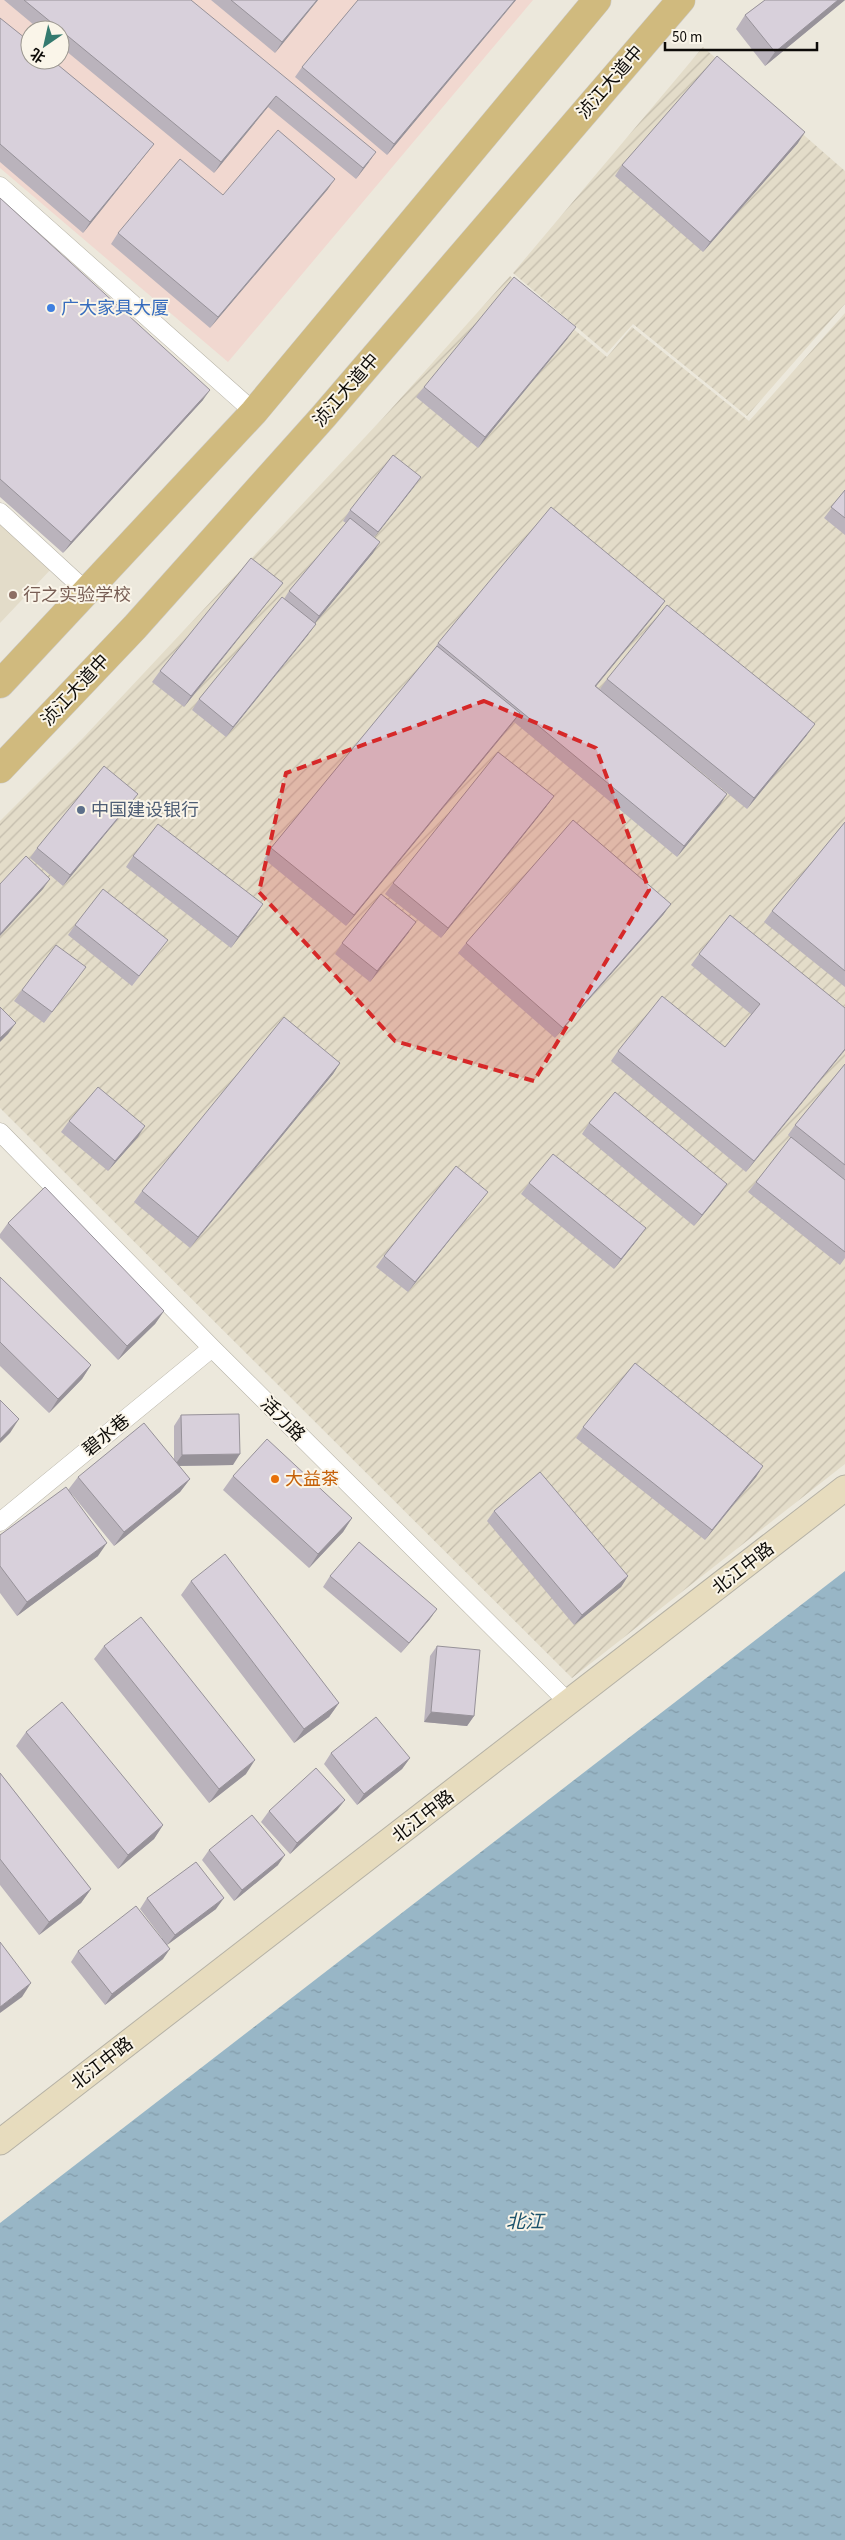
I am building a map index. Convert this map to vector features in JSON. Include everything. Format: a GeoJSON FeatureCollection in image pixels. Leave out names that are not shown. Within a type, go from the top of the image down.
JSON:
{"type":"FeatureCollection","features":[{"type":"Feature","properties":{"kind":"main road"},"geometry":{"type":"LineString","coordinates":[[0,684],[254,412],[597,0]]}},
{"type":"Feature","properties":{"kind":"main road","name":"浈江大道中"},"geometry":{"type":"LineString","coordinates":[[0,769],[135,627],[323,417],[681,0]]}},
{"type":"Feature","properties":{"kind":"street"},"geometry":{"type":"LineString","coordinates":[[0,186],[254,412]]}},
{"type":"Feature","properties":{"kind":"street"},"geometry":{"type":"LineString","coordinates":[[0,512],[87,592]]}},
{"type":"Feature","properties":{"kind":"street","name":"活力路"},"geometry":{"type":"LineString","coordinates":[[0,1132],[212,1348],[569,1703]]}},
{"type":"Feature","properties":{"kind":"street","name":"碧水巷"},"geometry":{"type":"LineString","coordinates":[[0,1522],[212,1348]]}},
{"type":"Feature","properties":{"kind":"street","name":"北江中路"},"geometry":{"type":"LineString","coordinates":[[0,2142],[845,1488]]}},
{"type":"Feature","properties":{"kind":"highlighted area"},"geometry":{"type":"Polygon","coordinates":[[[484,701],[596,748],[649,890],[534,1081],[395,1041],[259,892],[286,773],[484,701]]]}},
{"type":"Feature","properties":{"kind":"shaded area"},"geometry":{"type":"Polygon","coordinates":[[[0,0],[533,0],[228,362],[0,168],[0,0]]]}},
{"type":"Feature","properties":{"kind":"shaded area"},"geometry":{"type":"Polygon","coordinates":[[[703,47],[845,171],[845,304],[747,416],[633,324],[607,353],[513,273],[703,47]]]}},
{"type":"Feature","properties":{"kind":"shaded area"},"geometry":{"type":"Polygon","coordinates":[[[510,276],[607,357],[632,327],[749,421],[845,313],[845,1464],[572,1678],[0,1108],[0,821],[82,739],[383,418],[510,276]]]}},
{"type":"Feature","properties":{"kind":"shaded area","name":"行之实验学校"},"geometry":{"type":"Polygon","coordinates":[[[0,520],[52,568],[0,623],[0,520]]]}},
{"type":"Feature","properties":{"kind":"water","name":"北江"},"geometry":{"type":"Polygon","coordinates":[[[845,1571],[845,2540],[0,2540],[0,2223],[845,1571]]]}},
{"type":"Feature","properties":{"kind":"building"},"geometry":{"type":"Polygon","coordinates":[[[24,0],[191,0],[376,152],[363,168],[276,96],[221,162],[70,38],[70,20],[48,20],[24,0]]]}},
{"type":"Feature","properties":{"kind":"building"},"geometry":{"type":"Polygon","coordinates":[[[231,0],[317,0],[282,42],[231,0]]]}},
{"type":"Feature","properties":{"kind":"building"},"geometry":{"type":"Polygon","coordinates":[[[358,0],[515,0],[394,144],[302,67],[358,0]]]}},
{"type":"Feature","properties":{"kind":"building"},"geometry":{"type":"Polygon","coordinates":[[[765,0],[838,0],[775,52],[745,15],[765,0]]]}},
{"type":"Feature","properties":{"kind":"building"},"geometry":{"type":"Polygon","coordinates":[[[0,18],[20,34],[20,70],[64,70],[154,144],[90,222],[0,144],[0,18]]]}},
{"type":"Feature","properties":{"kind":"building"},"geometry":{"type":"Polygon","coordinates":[[[717,56],[805,132],[710,242],[622,165],[717,56]]]}},
{"type":"Feature","properties":{"kind":"building"},"geometry":{"type":"Polygon","coordinates":[[[278,130],[335,179],[218,317],[118,233],[180,159],[223,195],[278,130]]]}},
{"type":"Feature","properties":{"kind":"building","name":"广大家具大厦"},"geometry":{"type":"Polygon","coordinates":[[[0,198],[210,390],[71,542],[0,479],[0,198]]]}},
{"type":"Feature","properties":{"kind":"building"},"geometry":{"type":"Polygon","coordinates":[[[514,277],[576,327],[485,437],[424,387],[514,277]]]}},
{"type":"Feature","properties":{"kind":"building"},"geometry":{"type":"Polygon","coordinates":[[[393,455],[421,477],[378,532],[350,510],[393,455]]]}},
{"type":"Feature","properties":{"kind":"building"},"geometry":{"type":"Polygon","coordinates":[[[845,490],[845,518],[831,507],[845,490]]]}},
{"type":"Feature","properties":{"kind":"building"},"geometry":{"type":"Polygon","coordinates":[[[551,507],[665,601],[595,686],[727,794],[684,846],[438,643],[551,507]]]}},
{"type":"Feature","properties":{"kind":"building"},"geometry":{"type":"Polygon","coordinates":[[[350,518],[380,542],[319,616],[289,591],[350,518]]]}},
{"type":"Feature","properties":{"kind":"building"},"geometry":{"type":"Polygon","coordinates":[[[251,558],[283,583],[191,696],[160,671],[251,558]]]}},
{"type":"Feature","properties":{"kind":"building"},"geometry":{"type":"Polygon","coordinates":[[[282,597],[316,624],[233,727],[199,699],[282,597]]]}},
{"type":"Feature","properties":{"kind":"building"},"geometry":{"type":"Polygon","coordinates":[[[667,605],[815,724],[754,798],[607,679],[667,605]]]}},
{"type":"Feature","properties":{"kind":"building"},"geometry":{"type":"Polygon","coordinates":[[[437,646],[520,713],[354,915],[271,848],[437,646]]]}},
{"type":"Feature","properties":{"kind":"building"},"geometry":{"type":"Polygon","coordinates":[[[498,752],[554,796],[448,928],[393,883],[498,752]]]}},
{"type":"Feature","properties":{"kind":"building"},"geometry":{"type":"Polygon","coordinates":[[[104,766],[138,794],[70,875],[37,848],[104,766]]]}},
{"type":"Feature","properties":{"kind":"building"},"geometry":{"type":"Polygon","coordinates":[[[573,820],[671,904],[563,1028],[466,943],[573,820]]]}},
{"type":"Feature","properties":{"kind":"building"},"geometry":{"type":"Polygon","coordinates":[[[845,822],[845,971],[772,911],[845,822]]]}},
{"type":"Feature","properties":{"kind":"building"},"geometry":{"type":"Polygon","coordinates":[[[158,824],[263,904],[238,937],[133,856],[158,824]]]}},
{"type":"Feature","properties":{"kind":"building"},"geometry":{"type":"Polygon","coordinates":[[[26,856],[50,879],[0,934],[0,884],[26,856]]]}},
{"type":"Feature","properties":{"kind":"building"},"geometry":{"type":"Polygon","coordinates":[[[103,889],[168,940],[139,976],[75,925],[103,889]]]}},
{"type":"Feature","properties":{"kind":"building"},"geometry":{"type":"Polygon","coordinates":[[[381,894],[416,922],[377,971],[342,943],[381,894]]]}},
{"type":"Feature","properties":{"kind":"building"},"geometry":{"type":"Polygon","coordinates":[[[730,915],[845,1008],[845,1049],[754,1161],[618,1051],[662,996],[725,1047],[760,1004],[699,954],[730,915]]]}},
{"type":"Feature","properties":{"kind":"building"},"geometry":{"type":"Polygon","coordinates":[[[56,945],[86,967],[52,1012],[22,990],[56,945]]]}},
{"type":"Feature","properties":{"kind":"building"},"geometry":{"type":"Polygon","coordinates":[[[0,1007],[16,1023],[0,1038],[0,1007]]]}},
{"type":"Feature","properties":{"kind":"building"},"geometry":{"type":"Polygon","coordinates":[[[284,1017],[340,1063],[198,1237],[142,1191],[284,1017]]]}},
{"type":"Feature","properties":{"kind":"building"},"geometry":{"type":"Polygon","coordinates":[[[845,1064],[845,1165],[795,1125],[845,1064]]]}},
{"type":"Feature","properties":{"kind":"building"},"geometry":{"type":"Polygon","coordinates":[[[98,1087],[145,1126],[115,1161],[69,1121],[98,1087]]]}},
{"type":"Feature","properties":{"kind":"building"},"geometry":{"type":"Polygon","coordinates":[[[615,1092],[727,1184],[702,1215],[589,1123],[615,1092]]]}},
{"type":"Feature","properties":{"kind":"building"},"geometry":{"type":"Polygon","coordinates":[[[791,1137],[845,1180],[845,1252],[756,1182],[791,1137]]]}},
{"type":"Feature","properties":{"kind":"building"},"geometry":{"type":"Polygon","coordinates":[[[553,1154],[646,1228],[621,1259],[529,1183],[553,1154]]]}},
{"type":"Feature","properties":{"kind":"building"},"geometry":{"type":"Polygon","coordinates":[[[456,1166],[488,1192],[415,1282],[384,1256],[456,1166]]]}},
{"type":"Feature","properties":{"kind":"building"},"geometry":{"type":"Polygon","coordinates":[[[45,1187],[164,1311],[127,1346],[8,1223],[45,1187]]]}},
{"type":"Feature","properties":{"kind":"building"},"geometry":{"type":"Polygon","coordinates":[[[0,1277],[91,1365],[58,1399],[0,1342],[0,1277]]]}},
{"type":"Feature","properties":{"kind":"building"},"geometry":{"type":"Polygon","coordinates":[[[635,1363],[763,1466],[712,1530],[583,1427],[635,1363]]]}},
{"type":"Feature","properties":{"kind":"building"},"geometry":{"type":"Polygon","coordinates":[[[0,1400],[19,1419],[0,1439],[0,1400]]]}},
{"type":"Feature","properties":{"kind":"building"},"geometry":{"type":"Polygon","coordinates":[[[239,1414],[240,1454],[182,1455],[181,1415],[239,1414]]]}},
{"type":"Feature","properties":{"kind":"building"},"geometry":{"type":"Polygon","coordinates":[[[144,1423],[190,1479],[124,1532],[78,1477],[144,1423]]]}},
{"type":"Feature","properties":{"kind":"building"},"geometry":{"type":"Polygon","coordinates":[[[267,1439],[352,1518],[318,1554],[233,1476],[267,1439]]]}},
{"type":"Feature","properties":{"kind":"building"},"geometry":{"type":"Polygon","coordinates":[[[540,1472],[628,1576],[582,1615],[494,1511],[540,1472]]]}},
{"type":"Feature","properties":{"kind":"building"},"geometry":{"type":"Polygon","coordinates":[[[66,1487],[107,1543],[27,1602],[0,1566],[0,1535],[66,1487]]]}},
{"type":"Feature","properties":{"kind":"building"},"geometry":{"type":"Polygon","coordinates":[[[359,1542],[437,1609],[409,1643],[330,1576],[359,1542]]]}},
{"type":"Feature","properties":{"kind":"building"},"geometry":{"type":"Polygon","coordinates":[[[225,1554],[339,1703],[304,1729],[191,1581],[225,1554]]]}},
{"type":"Feature","properties":{"kind":"building"},"geometry":{"type":"Polygon","coordinates":[[[141,1617],[255,1760],[219,1789],[104,1646],[141,1617]]]}},
{"type":"Feature","properties":{"kind":"building"},"geometry":{"type":"Polygon","coordinates":[[[437,1646],[480,1650],[474,1716],[431,1712],[437,1646]]]}},
{"type":"Feature","properties":{"kind":"building"},"geometry":{"type":"Polygon","coordinates":[[[62,1702],[163,1825],[128,1855],[26,1732],[62,1702]]]}},
{"type":"Feature","properties":{"kind":"building"},"geometry":{"type":"Polygon","coordinates":[[[376,1717],[410,1758],[364,1794],[331,1753],[376,1717]]]}},
{"type":"Feature","properties":{"kind":"building"},"geometry":{"type":"Polygon","coordinates":[[[316,1768],[345,1800],[297,1843],[269,1811],[316,1768]]]}},
{"type":"Feature","properties":{"kind":"building"},"geometry":{"type":"Polygon","coordinates":[[[0,1773],[91,1889],[49,1922],[0,1859],[0,1773]]]}},
{"type":"Feature","properties":{"kind":"building"},"geometry":{"type":"Polygon","coordinates":[[[252,1815],[285,1855],[242,1890],[209,1850],[252,1815]]]}},
{"type":"Feature","properties":{"kind":"building"},"geometry":{"type":"Polygon","coordinates":[[[196,1862],[224,1898],[175,1935],[147,1898],[196,1862]]]}},
{"type":"Feature","properties":{"kind":"building"},"geometry":{"type":"Polygon","coordinates":[[[136,1906],[170,1949],[112,1994],[78,1951],[136,1906]]]}},
{"type":"Feature","properties":{"kind":"building"},"geometry":{"type":"Polygon","coordinates":[[[0,1942],[31,1983],[0,2007],[0,1942]]]}},
{"type":"Feature","properties":{"kind":"place","name":"广大家具大厦"},"geometry":{"type":"Point","coordinates":[51,308]}},
{"type":"Feature","properties":{"kind":"place","name":"行之实验学校"},"geometry":{"type":"Point","coordinates":[13,595]}},
{"type":"Feature","properties":{"kind":"place","name":"中国建设银行"},"geometry":{"type":"Point","coordinates":[81,810]}},
{"type":"Feature","properties":{"kind":"place","name":"大益茶"},"geometry":{"type":"Point","coordinates":[275,1479]}}]}
